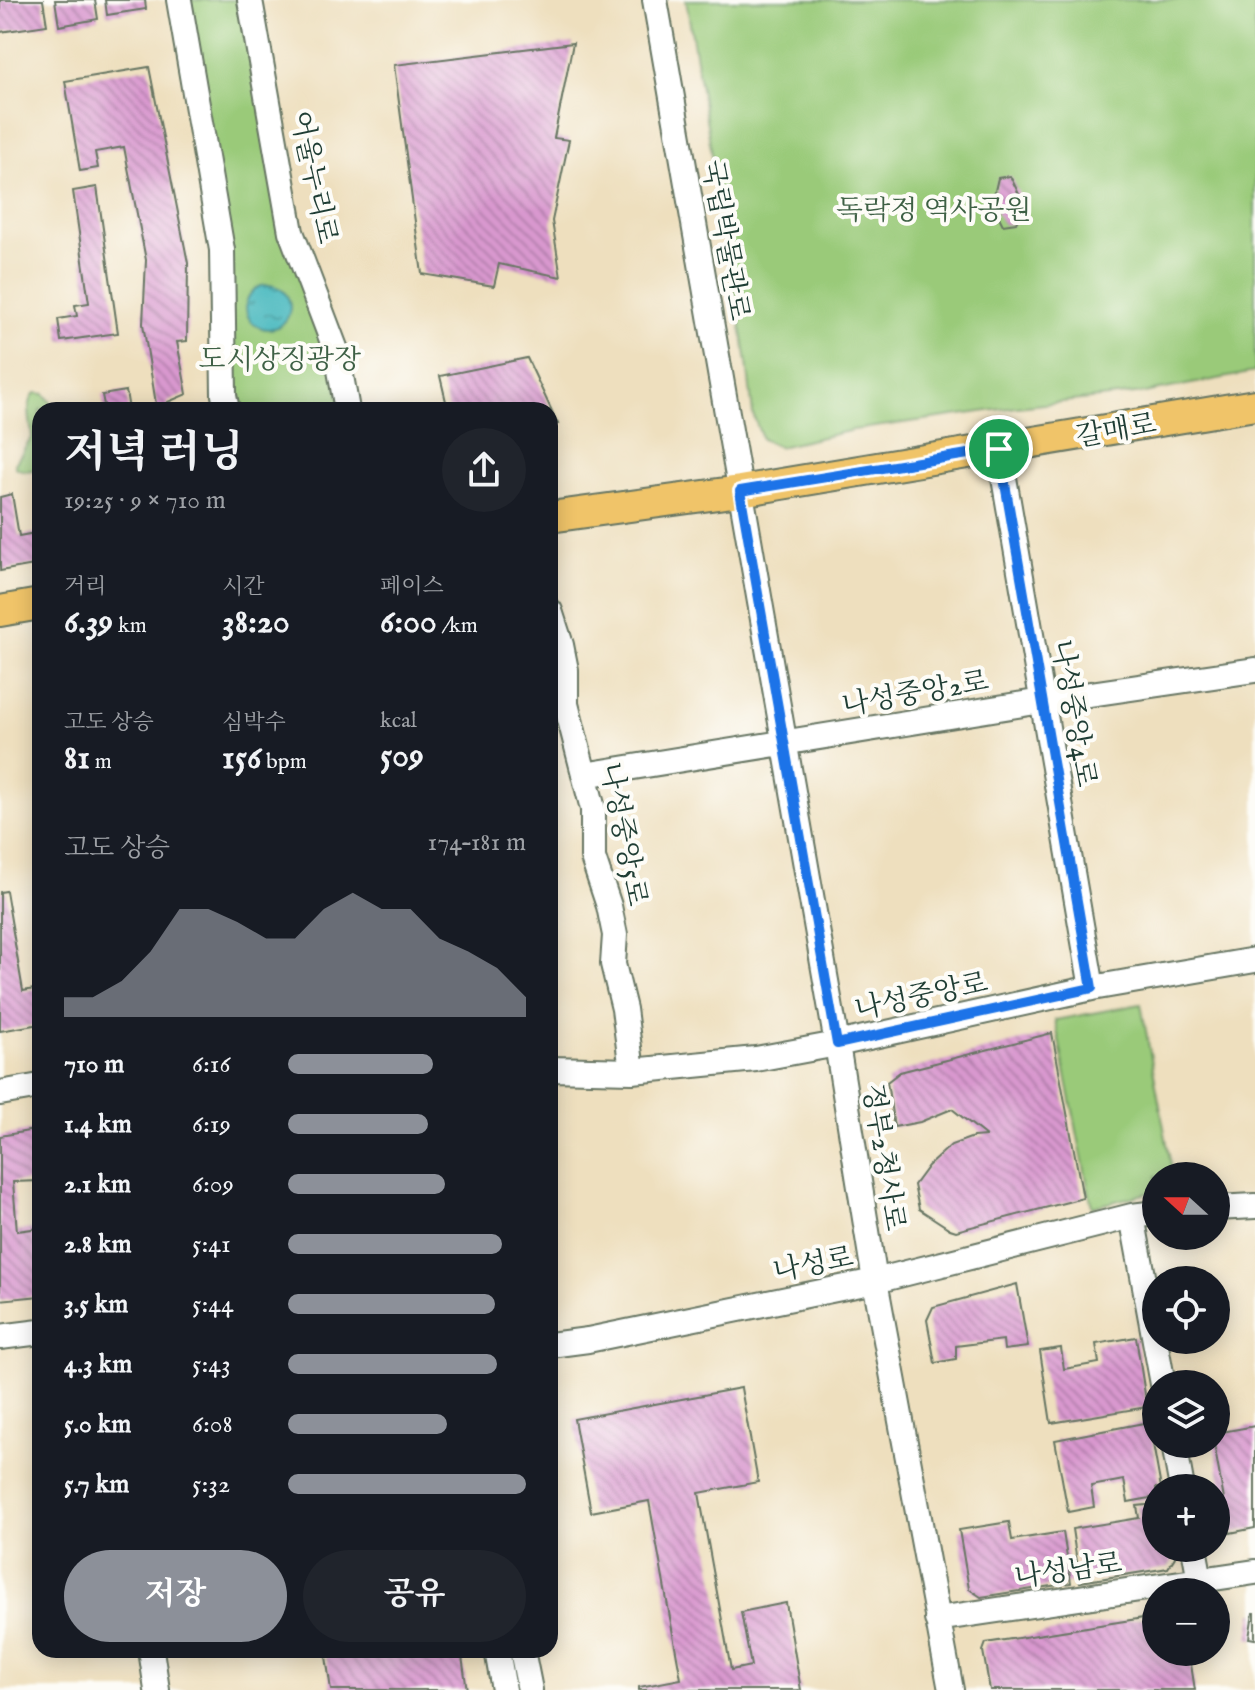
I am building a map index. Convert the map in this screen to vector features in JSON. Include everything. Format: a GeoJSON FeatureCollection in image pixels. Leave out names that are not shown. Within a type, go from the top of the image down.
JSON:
{"type":"FeatureCollection","features":[{"type":"Feature","properties":{"kind":"main road","name":"갈매로"},"geometry":{"type":"LineString","coordinates":[[558,516],[740,491],[1255,405]]}},
{"type":"Feature","properties":{"kind":"main road"},"geometry":{"type":"LineString","coordinates":[[0,611],[32,605]]}},
{"type":"Feature","properties":{"kind":"street"},"geometry":{"type":"LineString","coordinates":[[179,0],[222,250],[225,402]]}},
{"type":"Feature","properties":{"kind":"street","name":"어울누리로"},"geometry":{"type":"LineString","coordinates":[[250,0],[291,232],[337,353],[346,402]]}},
{"type":"Feature","properties":{"kind":"street","name":"국립박물관로"},"geometry":{"type":"LineString","coordinates":[[655,0],[740,491]]}},
{"type":"Feature","properties":{"kind":"street","name":"나성중앙4로"},"geometry":{"type":"LineString","coordinates":[[999,449],[1092,988]]}},
{"type":"Feature","properties":{"kind":"street","name":"정부2청사로"},"geometry":{"type":"LineString","coordinates":[[740,491],[837,1044],[875,1281],[951,1690]]}},
{"type":"Feature","properties":{"kind":"street","name":"나성중앙5로"},"geometry":{"type":"LineString","coordinates":[[558,640],[566,670],[566,704],[593,809],[593,858],[615,935],[613,964],[624,1009],[632,1071]]}},
{"type":"Feature","properties":{"kind":"street","name":"나성중앙2로"},"geometry":{"type":"LineString","coordinates":[[584,775],[1255,670]]}},
{"type":"Feature","properties":{"kind":"street","name":"나성중앙로"},"geometry":{"type":"LineString","coordinates":[[558,1069],[632,1071],[756,1059],[1092,988],[1255,960]]}},
{"type":"Feature","properties":{"kind":"street"},"geometry":{"type":"LineString","coordinates":[[0,1093],[32,1087]]}},
{"type":"Feature","properties":{"kind":"street"},"geometry":{"type":"LineString","coordinates":[[1230,1207],[1255,1206]]}},
{"type":"Feature","properties":{"kind":"street","name":"나성로"},"geometry":{"type":"LineString","coordinates":[[558,1344],[875,1281],[1142,1214]]}},
{"type":"Feature","properties":{"kind":"street","name":"나성로"},"geometry":{"type":"LineString","coordinates":[[1148,1250],[1161,1370]]}},
{"type":"Feature","properties":{"kind":"street"},"geometry":{"type":"LineString","coordinates":[[0,1337],[32,1333]]}},
{"type":"Feature","properties":{"kind":"street","name":"나성남로"},"geometry":{"type":"LineString","coordinates":[[1214,1578],[1255,1572]]}},
{"type":"Feature","properties":{"kind":"street","name":"나성남로"},"geometry":{"type":"LineString","coordinates":[[937,1619],[1142,1589]]}},
{"type":"Feature","properties":{"kind":"street"},"geometry":{"type":"LineString","coordinates":[[152,1658],[157,1690]]}},
{"type":"Feature","properties":{"kind":"street"},"geometry":{"type":"LineString","coordinates":[[498,1658],[504,1690]]}},
{"type":"Feature","properties":{"kind":"street"},"geometry":{"type":"LineString","coordinates":[[524,1658],[530,1690]]}},
{"type":"Feature","properties":{"kind":"green space","name":"도시상징광장"},"geometry":{"type":"Polygon","coordinates":[[[183,0],[246,0],[339,402],[236,402],[183,0]]]}},
{"type":"Feature","properties":{"kind":"green space","name":"독락정 역사공원"},"geometry":{"type":"Polygon","coordinates":[[[686,0],[1255,0],[1255,372],[1144,393],[853,430],[779,447],[762,439],[753,414],[686,0]]]}},
{"type":"Feature","properties":{"kind":"green space"},"geometry":{"type":"Polygon","coordinates":[[[35,393],[44,394],[51,402],[32,402],[32,437],[29,408],[35,393]]]}},
{"type":"Feature","properties":{"kind":"green space"},"geometry":{"type":"Polygon","coordinates":[[[32,437],[32,470],[24,471],[15,464],[32,437]]]}},
{"type":"Feature","properties":{"kind":"green space"},"geometry":{"type":"Polygon","coordinates":[[[1141,1004],[1170,1162],[1142,1162],[1142,1194],[1092,1207],[1055,1020],[1141,1004]]]}},
{"type":"Feature","properties":{"kind":"water"},"geometry":{"type":"Polygon","coordinates":[[[268,285],[284,291],[290,307],[284,323],[268,329],[252,323],[246,307],[252,291],[268,285]]]}},
{"type":"Feature","properties":{"kind":"building"},"geometry":{"type":"Polygon","coordinates":[[[0,0],[43,0],[47,25],[0,32],[0,0]]]}},
{"type":"Feature","properties":{"kind":"building"},"geometry":{"type":"Polygon","coordinates":[[[55,0],[95,0],[98,19],[59,26],[55,0]]]}},
{"type":"Feature","properties":{"kind":"building"},"geometry":{"type":"Polygon","coordinates":[[[105,0],[145,0],[146,9],[107,15],[105,0]]]}},
{"type":"Feature","properties":{"kind":"building"},"geometry":{"type":"Polygon","coordinates":[[[573,43],[554,138],[569,140],[552,221],[561,277],[499,264],[494,286],[422,274],[394,65],[573,43]]]}},
{"type":"Feature","properties":{"kind":"building"},"geometry":{"type":"Polygon","coordinates":[[[149,67],[188,263],[187,341],[177,342],[187,394],[168,402],[156,402],[143,324],[146,260],[124,147],[95,152],[98,168],[80,171],[65,81],[149,67]]]}},
{"type":"Feature","properties":{"kind":"building"},"geometry":{"type":"Polygon","coordinates":[[[1010,176],[1019,194],[1020,215],[1016,223],[1003,225],[993,199],[998,178],[1010,176]]]}},
{"type":"Feature","properties":{"kind":"building"},"geometry":{"type":"Polygon","coordinates":[[[97,187],[118,333],[61,341],[58,319],[77,316],[75,305],[89,303],[73,191],[97,187]]]}},
{"type":"Feature","properties":{"kind":"building"},"geometry":{"type":"Polygon","coordinates":[[[527,358],[548,402],[446,402],[440,376],[527,358]]]}},
{"type":"Feature","properties":{"kind":"building"},"geometry":{"type":"Polygon","coordinates":[[[126,391],[128,402],[103,402],[102,395],[126,391]]]}},
{"type":"Feature","properties":{"kind":"building"},"geometry":{"type":"Polygon","coordinates":[[[12,494],[19,536],[32,534],[32,565],[0,571],[0,497],[12,494]]]}},
{"type":"Feature","properties":{"kind":"building"},"geometry":{"type":"Polygon","coordinates":[[[6,891],[23,991],[32,989],[32,1025],[0,1031],[0,892],[6,891]]]}},
{"type":"Feature","properties":{"kind":"building"},"geometry":{"type":"Polygon","coordinates":[[[1052,1033],[1083,1198],[956,1231],[950,1229],[919,1209],[914,1185],[928,1166],[951,1145],[986,1136],[952,1109],[920,1122],[894,1127],[887,1082],[900,1072],[1052,1033]]]}},
{"type":"Feature","properties":{"kind":"building"},"geometry":{"type":"Polygon","coordinates":[[[32,1130],[32,1181],[13,1182],[17,1231],[32,1229],[32,1297],[0,1300],[0,1136],[32,1130]]]}},
{"type":"Feature","properties":{"kind":"building"},"geometry":{"type":"Polygon","coordinates":[[[1017,1284],[1028,1347],[1004,1350],[1003,1340],[956,1346],[956,1359],[935,1363],[927,1320],[933,1307],[1017,1284]]]}},
{"type":"Feature","properties":{"kind":"building"},"geometry":{"type":"Polygon","coordinates":[[[1136,1337],[1142,1375],[1142,1408],[1051,1423],[1040,1351],[1061,1348],[1064,1369],[1099,1363],[1096,1344],[1136,1337]]]}},
{"type":"Feature","properties":{"kind":"building"},"geometry":{"type":"Polygon","coordinates":[[[741,1388],[758,1482],[699,1493],[731,1670],[751,1666],[741,1612],[786,1603],[801,1690],[639,1690],[639,1687],[681,1679],[649,1501],[591,1512],[574,1419],[741,1388]]]}},
{"type":"Feature","properties":{"kind":"building"},"geometry":{"type":"Polygon","coordinates":[[[1142,1423],[1142,1458],[1156,1458],[1158,1474],[1142,1474],[1142,1500],[1128,1502],[1124,1480],[1091,1486],[1094,1507],[1068,1512],[1055,1440],[1142,1423]]]}},
{"type":"Feature","properties":{"kind":"building"},"geometry":{"type":"Polygon","coordinates":[[[1255,1426],[1255,1528],[1230,1533],[1230,1474],[1219,1474],[1217,1458],[1230,1458],[1230,1430],[1255,1426]]]}},
{"type":"Feature","properties":{"kind":"building"},"geometry":{"type":"Polygon","coordinates":[[[1142,1505],[1142,1562],[1172,1562],[1168,1568],[1080,1582],[1072,1529],[1139,1518],[1137,1506],[1142,1505]]]}},
{"type":"Feature","properties":{"kind":"building"},"geometry":{"type":"Polygon","coordinates":[[[1009,1522],[1012,1540],[1063,1532],[1071,1583],[981,1597],[969,1589],[959,1530],[1009,1522]]]}},
{"type":"Feature","properties":{"kind":"building"},"geometry":{"type":"Polygon","coordinates":[[[1255,1613],[1255,1639],[1249,1638],[1255,1613]]]}},
{"type":"Feature","properties":{"kind":"building"},"geometry":{"type":"Polygon","coordinates":[[[1142,1618],[1142,1666],[1191,1666],[1195,1690],[990,1690],[983,1651],[986,1643],[1142,1618]]]}},
{"type":"Feature","properties":{"kind":"building"},"geometry":{"type":"Polygon","coordinates":[[[326,1658],[462,1658],[467,1690],[331,1690],[326,1658]]]}},
{"type":"Feature","properties":{"kind":"route"},"geometry":{"type":"LineString","coordinates":[[999,449],[1092,988],[837,1044],[740,491],[999,449]]}}]}
